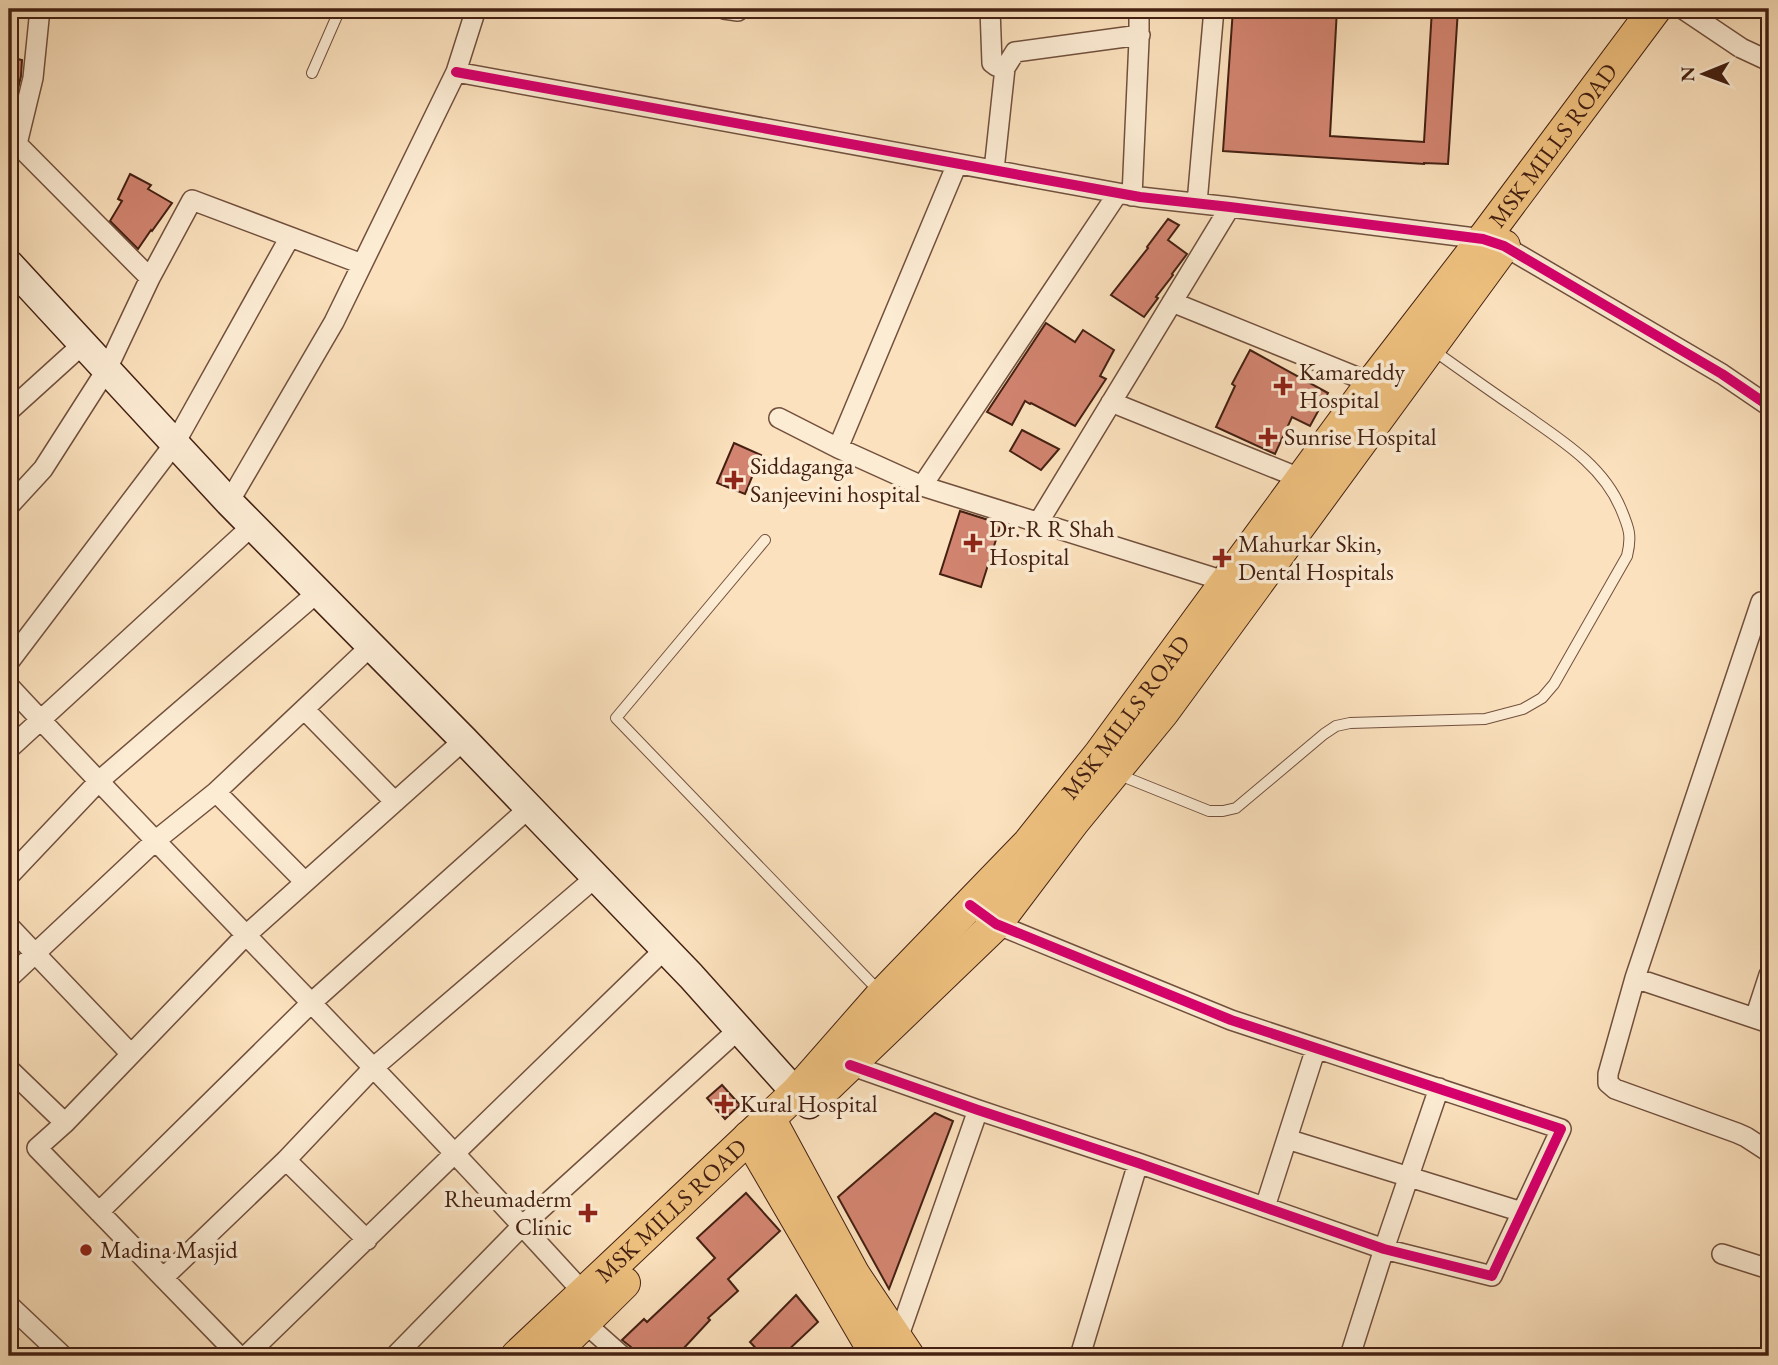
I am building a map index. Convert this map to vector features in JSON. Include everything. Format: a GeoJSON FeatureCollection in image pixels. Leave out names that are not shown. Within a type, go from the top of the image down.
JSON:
{"type":"FeatureCollection","features":[{"type":"Feature","properties":{"kind":"main road","name":"MSK MILLS ROAD"},"geometry":{"type":"LineString","coordinates":[[517,1356],[583,1308],[802,1098],[882,995],[1029,843],[1239,586],[1493,242],[1655,9]]}},
{"type":"Feature","properties":{"kind":"main road","name":"MSK MILLS ROAD"},"geometry":{"type":"LineString","coordinates":[[802,1098],[850,1065],[996,924],[1073,822],[1163,712],[1302,479],[1384,388],[1430,347],[1493,242],[1681,9]]}},
{"type":"Feature","properties":{"kind":"main road"},"geometry":{"type":"LineString","coordinates":[[763,1135],[854,1275],[886,1353]]}},
{"type":"Feature","properties":{"kind":"main road","name":"MSK MILLS ROAD"},"geometry":{"type":"LineString","coordinates":[[550,1356],[583,1308]]}},
{"type":"Feature","properties":{"kind":"street"},"geometry":{"type":"LineString","coordinates":[[40,9],[33,78],[13,143],[150,278]]}},
{"type":"Feature","properties":{"kind":"street"},"geometry":{"type":"LineString","coordinates":[[229,502],[334,322],[456,72],[476,9]]}},
{"type":"Feature","properties":{"kind":"street"},"geometry":{"type":"LineString","coordinates":[[990,9],[992,63],[1006,68]]}},
{"type":"Feature","properties":{"kind":"street"},"geometry":{"type":"LineString","coordinates":[[922,486],[1125,194],[1140,35],[1139,9]]}},
{"type":"Feature","properties":{"kind":"street"},"geometry":{"type":"LineString","coordinates":[[1197,203],[1214,9]]}},
{"type":"Feature","properties":{"kind":"street"},"geometry":{"type":"LineString","coordinates":[[1681,9],[1741,48],[1769,61]]}},
{"type":"Feature","properties":{"kind":"street"},"geometry":{"type":"LineString","coordinates":[[994,170],[1006,68],[1015,52],[1140,35]]}},
{"type":"Feature","properties":{"kind":"street"},"geometry":{"type":"LineString","coordinates":[[456,72],[1125,194],[1493,242],[1722,374],[1769,406]]}},
{"type":"Feature","properties":{"kind":"street"},"geometry":{"type":"LineString","coordinates":[[838,448],[957,164]]}},
{"type":"Feature","properties":{"kind":"street"},"geometry":{"type":"LineString","coordinates":[[9,506],[43,469],[107,369],[150,278],[192,200],[362,264]]}},
{"type":"Feature","properties":{"kind":"street"},"geometry":{"type":"LineString","coordinates":[[1038,523],[1230,207]]}},
{"type":"Feature","properties":{"kind":"street"},"geometry":{"type":"LineString","coordinates":[[9,662],[175,443],[290,237]]}},
{"type":"Feature","properties":{"kind":"street"},"geometry":{"type":"LineString","coordinates":[[12,274],[107,369],[252,526],[596,877],[802,1098]]}},
{"type":"Feature","properties":{"kind":"street"},"geometry":{"type":"LineString","coordinates":[[1172,302],[1384,388]]}},
{"type":"Feature","properties":{"kind":"street"},"geometry":{"type":"LineString","coordinates":[[9,411],[83,344]]}},
{"type":"Feature","properties":{"kind":"street"},"geometry":{"type":"LineString","coordinates":[[1111,402],[1302,479]]}},
{"type":"Feature","properties":{"kind":"street"},"geometry":{"type":"LineString","coordinates":[[779,418],[922,486],[1239,586]]}},
{"type":"Feature","properties":{"kind":"street"},"geometry":{"type":"LineString","coordinates":[[9,749],[252,526]]}},
{"type":"Feature","properties":{"kind":"street"},"geometry":{"type":"LineString","coordinates":[[9,876],[99,781],[318,592]]}},
{"type":"Feature","properties":{"kind":"street"},"geometry":{"type":"LineString","coordinates":[[1769,604],[1761,602],[1635,978],[1608,1074],[1608,1083],[1615,1090],[1746,1137],[1769,1152]]}},
{"type":"Feature","properties":{"kind":"street"},"geometry":{"type":"LineString","coordinates":[[9,978],[155,841],[216,792],[371,646]]}},
{"type":"Feature","properties":{"kind":"street"},"geometry":{"type":"LineString","coordinates":[[9,686],[523,1226],[622,1356]]}},
{"type":"Feature","properties":{"kind":"street"},"geometry":{"type":"LineString","coordinates":[[304,709],[394,802]]}},
{"type":"Feature","properties":{"kind":"street"},"geometry":{"type":"LineString","coordinates":[[239,1356],[37,1148],[65,1123],[245,936],[464,740]]}},
{"type":"Feature","properties":{"kind":"street"},"geometry":{"type":"LineString","coordinates":[[216,792],[305,882]]}},
{"type":"Feature","properties":{"kind":"street"},"geometry":{"type":"LineString","coordinates":[[99,1212],[310,1003],[529,808]]}},
{"type":"Feature","properties":{"kind":"street"},"geometry":{"type":"LineString","coordinates":[[163,1278],[286,1160],[373,1068],[596,877]]}},
{"type":"Feature","properties":{"kind":"street"},"geometry":{"type":"LineString","coordinates":[[850,1065],[1384,1249],[1492,1276],[1561,1129],[1231,1020],[996,924],[970,905]]}},
{"type":"Feature","properties":{"kind":"street"},"geometry":{"type":"LineString","coordinates":[[9,926],[131,1054]]}},
{"type":"Feature","properties":{"kind":"street"},"geometry":{"type":"LineString","coordinates":[[246,1356],[665,949]]}},
{"type":"Feature","properties":{"kind":"street"},"geometry":{"type":"LineString","coordinates":[[1635,978],[1762,1020],[1769,975]]}},
{"type":"Feature","properties":{"kind":"street"},"geometry":{"type":"LineString","coordinates":[[395,1356],[523,1226],[740,1030]]}},
{"type":"Feature","properties":{"kind":"street"},"geometry":{"type":"LineString","coordinates":[[1265,1207],[1317,1048]]}},
{"type":"Feature","properties":{"kind":"street"},"geometry":{"type":"LineString","coordinates":[[9,1069],[65,1123]]}},
{"type":"Feature","properties":{"kind":"street"},"geometry":{"type":"LineString","coordinates":[[1350,1356],[1439,1088]]}},
{"type":"Feature","properties":{"kind":"street"},"geometry":{"type":"LineString","coordinates":[[886,1353],[978,1110]]}},
{"type":"Feature","properties":{"kind":"street"},"geometry":{"type":"LineString","coordinates":[[1287,1139],[1522,1212]]}},
{"type":"Feature","properties":{"kind":"street"},"geometry":{"type":"LineString","coordinates":[[286,1160],[367,1240]]}},
{"type":"Feature","properties":{"kind":"street"},"geometry":{"type":"LineString","coordinates":[[1080,1356],[1138,1163]]}},
{"type":"Feature","properties":{"kind":"street"},"geometry":{"type":"LineString","coordinates":[[1722,1254],[1769,1269]]}},
{"type":"Feature","properties":{"kind":"street"},"geometry":{"type":"LineString","coordinates":[[9,1305],[62,1356]]}},
{"type":"Feature","properties":{"kind":"lane"},"geometry":{"type":"LineString","coordinates":[[312,74],[340,9]]}},
{"type":"Feature","properties":{"kind":"lane"},"geometry":{"type":"LineString","coordinates":[[1114,773],[1209,811],[1223,811],[1236,808],[1336,726],[1350,723],[1485,719],[1523,709],[1542,698],[1554,684],[1627,556],[1629,529],[1615,494],[1603,477],[1576,451],[1430,347]]}},
{"type":"Feature","properties":{"kind":"lane"},"geometry":{"type":"LineString","coordinates":[[765,540],[616,718],[882,995]]}},
{"type":"Feature","properties":{"kind":"building"},"geometry":{"type":"Polygon","coordinates":[[[1233,9],[1337,9],[1330,136],[1424,142],[1432,9],[1458,9],[1448,164],[1223,151],[1233,9]]]}},
{"type":"Feature","properties":{"kind":"building"},"geometry":{"type":"Polygon","coordinates":[[[9,57],[22,60],[11,118],[9,117],[9,57]]]}},
{"type":"Feature","properties":{"kind":"building"},"geometry":{"type":"Polygon","coordinates":[[[130,174],[151,185],[148,189],[172,203],[138,249],[110,221],[122,201],[118,199],[130,174]]]}},
{"type":"Feature","properties":{"kind":"building"},"geometry":{"type":"Polygon","coordinates":[[[1168,219],[1179,225],[1168,240],[1187,254],[1144,317],[1111,295],[1168,219]]]}},
{"type":"Feature","properties":{"kind":"building"},"geometry":{"type":"Polygon","coordinates":[[[1046,323],[1075,342],[1083,330],[1114,350],[1100,376],[1106,379],[1075,426],[1025,401],[1012,425],[987,412],[1046,323]]]}},
{"type":"Feature","properties":{"kind":"building"},"geometry":{"type":"Polygon","coordinates":[[[1250,350],[1328,393],[1310,426],[1292,417],[1275,454],[1216,427],[1235,386],[1232,384],[1250,350]]]}},
{"type":"Feature","properties":{"kind":"building"},"geometry":{"type":"Polygon","coordinates":[[[1022,430],[1059,449],[1041,470],[1010,451],[1022,430]]]}},
{"type":"Feature","properties":{"kind":"building"},"geometry":{"type":"Polygon","coordinates":[[[734,443],[761,455],[745,494],[717,483],[734,443]]]}},
{"type":"Feature","properties":{"kind":"building"},"geometry":{"type":"Polygon","coordinates":[[[960,511],[1001,524],[981,587],[940,574],[960,511]]]}},
{"type":"Feature","properties":{"kind":"building"},"geometry":{"type":"Polygon","coordinates":[[[722,1085],[740,1105],[725,1119],[707,1098],[722,1085]]]}},
{"type":"Feature","properties":{"kind":"building"},"geometry":{"type":"Polygon","coordinates":[[[935,1113],[953,1121],[889,1289],[838,1197],[935,1113]]]}},
{"type":"Feature","properties":{"kind":"building"},"geometry":{"type":"Polygon","coordinates":[[[746,1193],[780,1231],[728,1279],[738,1291],[708,1318],[710,1320],[675,1356],[634,1356],[631,1347],[622,1340],[644,1319],[647,1322],[715,1258],[697,1238],[746,1193]]]}},
{"type":"Feature","properties":{"kind":"building"},"geometry":{"type":"Polygon","coordinates":[[[796,1295],[818,1322],[782,1356],[763,1356],[750,1342],[796,1295]]]}},
{"type":"Feature","properties":{"kind":"cycle path"},"geometry":{"type":"LineString","coordinates":[[456,72],[1140,197],[1483,239],[1504,246],[1722,374],[1769,406]]}},
{"type":"Feature","properties":{"kind":"cycle path"},"geometry":{"type":"LineString","coordinates":[[850,1065],[1384,1249],[1492,1276],[1561,1129],[1231,1020],[996,924],[970,905]]}},
{"type":"Feature","properties":{"kind":"place","name":"Kamareddy Hospital"},"geometry":{"type":"Point","coordinates":[1283,386]}},
{"type":"Feature","properties":{"kind":"place","name":"Sunrise Hospital"},"geometry":{"type":"Point","coordinates":[1268,437]}},
{"type":"Feature","properties":{"kind":"place","name":"Siddaganga Sanjeevini hospital"},"geometry":{"type":"Point","coordinates":[734,480]}},
{"type":"Feature","properties":{"kind":"place","name":"Dr. R R Shah Hospital"},"geometry":{"type":"Point","coordinates":[973,543]}},
{"type":"Feature","properties":{"kind":"place","name":"Mahurkar Skin, Dental Hospitals"},"geometry":{"type":"Point","coordinates":[1222,558]}},
{"type":"Feature","properties":{"kind":"place","name":"Kural Hospital"},"geometry":{"type":"Point","coordinates":[724,1104]}},
{"type":"Feature","properties":{"kind":"place","name":"Rheumaderm Clinic"},"geometry":{"type":"Point","coordinates":[588,1213]}},
{"type":"Feature","properties":{"kind":"place","name":"Madina Masjid"},"geometry":{"type":"Point","coordinates":[86,1250]}}]}
